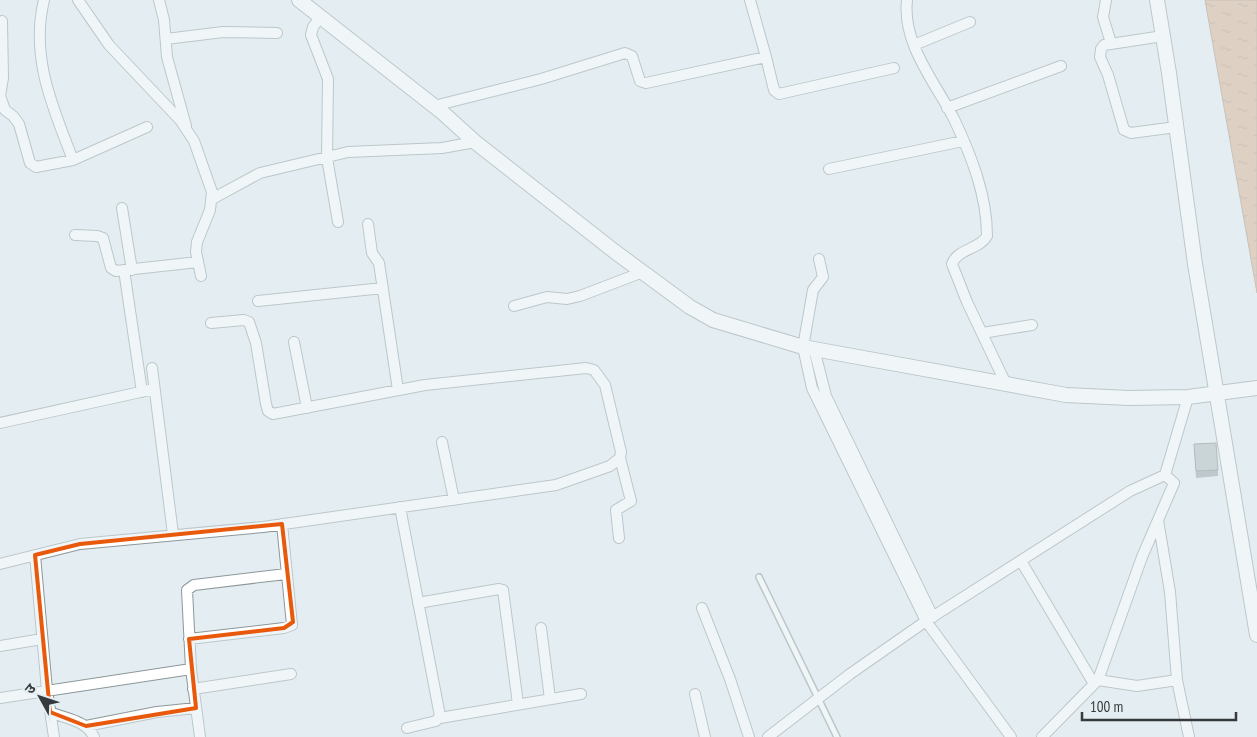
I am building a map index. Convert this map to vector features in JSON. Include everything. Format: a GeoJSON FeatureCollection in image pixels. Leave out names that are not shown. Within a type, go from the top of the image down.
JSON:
{"type":"FeatureCollection","features":[{"type":"Feature","properties":{"kind":"street"},"geometry":{"type":"LineString","coordinates":[[44,0],[39,37],[44,82],[73,160]]}},
{"type":"Feature","properties":{"kind":"street"},"geometry":{"type":"LineString","coordinates":[[78,0],[109,45],[187,128]]}},
{"type":"Feature","properties":{"kind":"street"},"geometry":{"type":"LineString","coordinates":[[159,0],[166,39],[167,57],[187,128],[210,183],[212,199],[210,210],[197,242],[201,276]]}},
{"type":"Feature","properties":{"kind":"street"},"geometry":{"type":"LineString","coordinates":[[298,0],[321,16],[434,106],[474,142],[642,272],[713,320],[809,348],[1081,397],[1188,397],[1257,388]]}},
{"type":"Feature","properties":{"kind":"street"},"geometry":{"type":"LineString","coordinates":[[750,0],[774,90],[779,94],[894,68]]}},
{"type":"Feature","properties":{"kind":"street"},"geometry":{"type":"LineString","coordinates":[[907,0],[907,20],[914,45],[963,141],[983,194],[987,236],[984,241],[957,256],[952,264],[967,302],[1006,384]]}},
{"type":"Feature","properties":{"kind":"street"},"geometry":{"type":"LineString","coordinates":[[1106,0],[1103,17],[1111,43]]}},
{"type":"Feature","properties":{"kind":"street"},"geometry":{"type":"LineString","coordinates":[[1157,0],[1195,264],[1257,633]]}},
{"type":"Feature","properties":{"kind":"street"},"geometry":{"type":"LineString","coordinates":[[321,16],[313,27],[311,35],[328,80],[327,158],[338,222]]}},
{"type":"Feature","properties":{"kind":"street"},"geometry":{"type":"LineString","coordinates":[[2,21],[3,78],[0,96],[5,110],[19,124],[32,165],[44,167],[73,160],[147,127]]}},
{"type":"Feature","properties":{"kind":"street"},"geometry":{"type":"LineString","coordinates":[[914,45],[970,22]]}},
{"type":"Feature","properties":{"kind":"street"},"geometry":{"type":"LineString","coordinates":[[166,39],[222,32],[277,33]]}},
{"type":"Feature","properties":{"kind":"street"},"geometry":{"type":"LineString","coordinates":[[1163,36],[1111,43],[1101,49],[1100,57],[1108,75],[1124,130],[1131,133],[1176,127]]}},
{"type":"Feature","properties":{"kind":"street"},"geometry":{"type":"LineString","coordinates":[[434,106],[541,79],[626,53],[632,56],[640,81],[646,83],[766,57]]}},
{"type":"Feature","properties":{"kind":"street"},"geometry":{"type":"LineString","coordinates":[[947,108],[1061,66]]}},
{"type":"Feature","properties":{"kind":"street"},"geometry":{"type":"LineString","coordinates":[[829,169],[963,141]]}},
{"type":"Feature","properties":{"kind":"street"},"geometry":{"type":"LineString","coordinates":[[212,199],[260,173],[327,158],[366,150],[442,148],[474,142]]}},
{"type":"Feature","properties":{"kind":"street"},"geometry":{"type":"LineString","coordinates":[[122,208],[142,392]]}},
{"type":"Feature","properties":{"kind":"street"},"geometry":{"type":"LineString","coordinates":[[368,224],[372,253],[379,263],[398,390]]}},
{"type":"Feature","properties":{"kind":"street"},"geometry":{"type":"LineString","coordinates":[[75,235],[103,238],[111,268],[116,271],[198,262]]}},
{"type":"Feature","properties":{"kind":"street"},"geometry":{"type":"LineString","coordinates":[[819,259],[822,277],[813,290],[809,348],[812,388],[865,486],[929,619],[1011,737]]}},
{"type":"Feature","properties":{"kind":"street"},"geometry":{"type":"LineString","coordinates":[[514,306],[547,297],[567,299],[580,296],[642,272]]}},
{"type":"Feature","properties":{"kind":"street"},"geometry":{"type":"LineString","coordinates":[[258,300],[383,288]]}},
{"type":"Feature","properties":{"kind":"street"},"geometry":{"type":"LineString","coordinates":[[210,323],[244,320],[249,322],[256,343],[266,404],[270,413],[307,408],[398,390],[578,369],[594,370],[605,385],[620,458],[632,501],[616,510],[619,538]]}},
{"type":"Feature","properties":{"kind":"street"},"geometry":{"type":"LineString","coordinates":[[982,333],[1032,325]]}},
{"type":"Feature","properties":{"kind":"street"},"geometry":{"type":"LineString","coordinates":[[294,342],[307,408]]}},
{"type":"Feature","properties":{"kind":"street"},"geometry":{"type":"LineString","coordinates":[[152,368],[173,534]]}},
{"type":"Feature","properties":{"kind":"street"},"geometry":{"type":"LineString","coordinates":[[0,423],[154,389]]}},
{"type":"Feature","properties":{"kind":"street"},"geometry":{"type":"LineString","coordinates":[[768,737],[850,674],[929,619],[1130,491],[1165,475],[1188,397]]}},
{"type":"Feature","properties":{"kind":"street"},"geometry":{"type":"LineString","coordinates":[[442,442],[454,500]]}},
{"type":"Feature","properties":{"kind":"street"},"geometry":{"type":"LineString","coordinates":[[0,564],[80,544],[282,524],[570,482],[610,466],[620,458]]}},
{"type":"Feature","properties":{"kind":"street"},"geometry":{"type":"LineString","coordinates":[[1042,737],[1096,682],[1142,558],[1174,483],[1165,475]]}},
{"type":"Feature","properties":{"kind":"street"},"geometry":{"type":"LineString","coordinates":[[400,508],[440,718]]}},
{"type":"Feature","properties":{"kind":"street"},"geometry":{"type":"LineString","coordinates":[[1158,519],[1170,592],[1177,680],[1189,737]]}},
{"type":"Feature","properties":{"kind":"street"},"geometry":{"type":"LineString","coordinates":[[189,639],[290,627],[293,617],[286,574],[282,524]]}},
{"type":"Feature","properties":{"kind":"street"},"geometry":{"type":"LineString","coordinates":[[35,555],[52,737]]}},
{"type":"Feature","properties":{"kind":"street"},"geometry":{"type":"LineString","coordinates":[[1021,561],[1096,682]]}},
{"type":"Feature","properties":{"kind":"street"},"geometry":{"type":"LineString","coordinates":[[200,737],[191,669],[186,596],[190,587],[286,574]]}},
{"type":"Feature","properties":{"kind":"street"},"geometry":{"type":"LineString","coordinates":[[418,603],[498,589],[504,590],[518,704]]}},
{"type":"Feature","properties":{"kind":"street"},"geometry":{"type":"LineString","coordinates":[[702,608],[730,678],[749,737]]}},
{"type":"Feature","properties":{"kind":"street"},"geometry":{"type":"LineString","coordinates":[[541,628],[550,699]]}},
{"type":"Feature","properties":{"kind":"street"},"geometry":{"type":"LineString","coordinates":[[0,646],[42,638]]}},
{"type":"Feature","properties":{"kind":"street"},"geometry":{"type":"LineString","coordinates":[[0,698],[47,690],[64,690],[146,674],[191,669]]}},
{"type":"Feature","properties":{"kind":"street"},"geometry":{"type":"LineString","coordinates":[[194,689],[291,674]]}},
{"type":"Feature","properties":{"kind":"street"},"geometry":{"type":"LineString","coordinates":[[1096,682],[1138,686],[1177,680]]}},
{"type":"Feature","properties":{"kind":"street"},"geometry":{"type":"LineString","coordinates":[[407,728],[440,718],[580,694]]}},
{"type":"Feature","properties":{"kind":"street"},"geometry":{"type":"LineString","coordinates":[[695,694],[705,737]]}},
{"type":"Feature","properties":{"kind":"street"},"geometry":{"type":"LineString","coordinates":[[50,712],[86,726],[157,712],[196,708]]}},
{"type":"Feature","properties":{"kind":"street"},"geometry":{"type":"LineString","coordinates":[[86,726],[94,737]]}},
{"type":"Feature","properties":{"kind":"lane"},"geometry":{"type":"LineString","coordinates":[[759,577],[837,737]]}},
{"type":"Feature","properties":{"kind":"highlighted area"},"geometry":{"type":"Polygon","coordinates":[[[282,524],[293,622],[284,628],[189,639],[196,708],[86,726],[50,712],[35,555],[80,544],[282,524]]]}},
{"type":"Feature","properties":{"kind":"water"},"geometry":{"type":"Polygon","coordinates":[[[1205,0],[1257,0],[1257,293],[1205,0]]]}},
{"type":"Feature","properties":{"kind":"building"},"geometry":{"type":"Polygon","coordinates":[[[1216,443],[1218,470],[1196,471],[1194,444],[1216,443]]]}}]}
